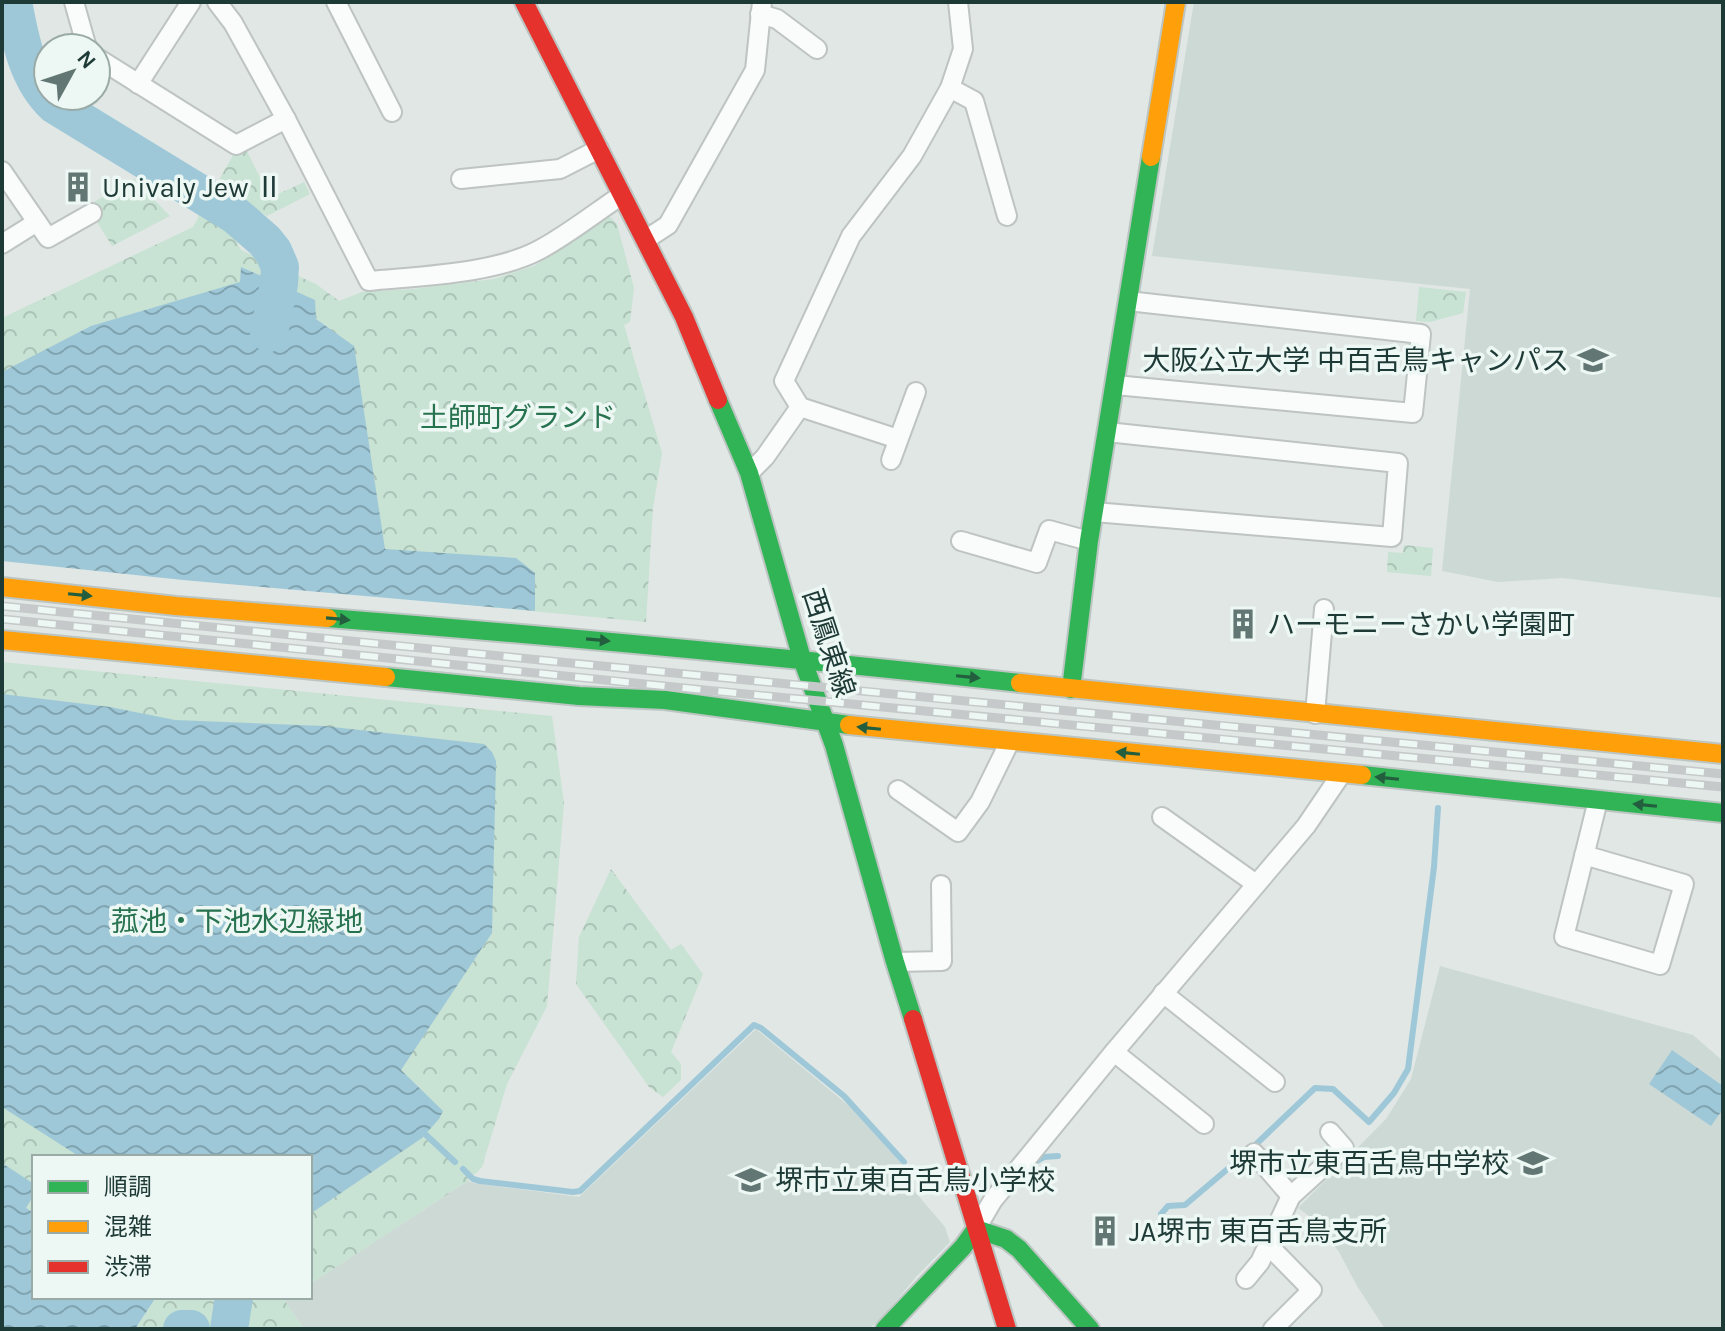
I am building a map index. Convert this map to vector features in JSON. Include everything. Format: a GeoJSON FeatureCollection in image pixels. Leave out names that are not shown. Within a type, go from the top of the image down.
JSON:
{"type":"FeatureCollection","features":[{"type":"Feature","properties":{"kind":"street"},"geometry":{"type":"LineString","coordinates":[[74,2],[82,32]]}},
{"type":"Feature","properties":{"kind":"street"},"geometry":{"type":"LineString","coordinates":[[138,84],[191,2]]}},
{"type":"Feature","properties":{"kind":"street"},"geometry":{"type":"LineString","coordinates":[[217,2],[233,23],[286,119],[369,281],[508,263],[540,250],[622,195]]}},
{"type":"Feature","properties":{"kind":"street"},"geometry":{"type":"LineString","coordinates":[[336,2],[392,112]]}},
{"type":"Feature","properties":{"kind":"street","name":"西鳳東線"},"geometry":{"type":"LineString","coordinates":[[524,2],[684,317],[749,473],[802,659],[834,745],[895,962],[1007,1329]]}},
{"type":"Feature","properties":{"kind":"street"},"geometry":{"type":"LineString","coordinates":[[898,439],[800,407],[784,381],[851,236],[912,156],[950,88],[963,49],[958,2]]}},
{"type":"Feature","properties":{"kind":"street"},"geometry":{"type":"LineString","coordinates":[[1071,689],[1089,541],[1176,2]]}},
{"type":"Feature","properties":{"kind":"street"},"geometry":{"type":"LineString","coordinates":[[645,240],[668,225],[755,70],[761,8],[817,49]]}},
{"type":"Feature","properties":{"kind":"street"},"geometry":{"type":"LineString","coordinates":[[112,67],[236,145],[286,119]]}},
{"type":"Feature","properties":{"kind":"street"},"geometry":{"type":"LineString","coordinates":[[950,88],[974,101],[1007,216]]}},
{"type":"Feature","properties":{"kind":"street"},"geometry":{"type":"LineString","coordinates":[[461,179],[560,169],[599,149]]}},
{"type":"Feature","properties":{"kind":"street"},"geometry":{"type":"LineString","coordinates":[[2,171],[48,238],[92,213]]}},
{"type":"Feature","properties":{"kind":"street"},"geometry":{"type":"LineString","coordinates":[[2,244],[37,222]]}},
{"type":"Feature","properties":{"kind":"street"},"geometry":{"type":"LineString","coordinates":[[1115,385],[1413,413],[1421,334],[1128,301]]}},
{"type":"Feature","properties":{"kind":"street"},"geometry":{"type":"LineString","coordinates":[[891,460],[916,392]]}},
{"type":"Feature","properties":{"kind":"street"},"geometry":{"type":"LineString","coordinates":[[749,473],[765,457],[800,407]]}},
{"type":"Feature","properties":{"kind":"street"},"geometry":{"type":"LineString","coordinates":[[1094,512],[1392,537],[1398,463],[1107,432]]}},
{"type":"Feature","properties":{"kind":"street"},"geometry":{"type":"LineString","coordinates":[[961,541],[1037,563],[1049,530],[1089,541]]}},
{"type":"Feature","properties":{"kind":"street"},"geometry":{"type":"LineString","coordinates":[[2,587],[176,606],[802,659],[1723,754]]}},
{"type":"Feature","properties":{"kind":"street"},"geometry":{"type":"LineString","coordinates":[[1315,714],[1324,609]]}},
{"type":"Feature","properties":{"kind":"street"},"geometry":{"type":"LineString","coordinates":[[2,640],[579,696],[665,700],[826,723],[1723,813]]}},
{"type":"Feature","properties":{"kind":"street"},"geometry":{"type":"LineString","coordinates":[[898,790],[958,832],[980,802],[1010,741]]}},
{"type":"Feature","properties":{"kind":"street"},"geometry":{"type":"LineString","coordinates":[[885,1329],[963,1247],[993,1200],[1163,993],[1306,826],[1342,773]]}},
{"type":"Feature","properties":{"kind":"street"},"geometry":{"type":"LineString","coordinates":[[1584,855],[1684,884],[1660,965],[1564,937],[1584,855],[1598,800]]}},
{"type":"Feature","properties":{"kind":"street"},"geometry":{"type":"LineString","coordinates":[[1162,817],[1256,884]]}},
{"type":"Feature","properties":{"kind":"street"},"geometry":{"type":"LineString","coordinates":[[895,962],[942,961],[941,885]]}},
{"type":"Feature","properties":{"kind":"street"},"geometry":{"type":"LineString","coordinates":[[1163,993],[1275,1082]]}},
{"type":"Feature","properties":{"kind":"street"},"geometry":{"type":"LineString","coordinates":[[1114,1052],[1204,1124]]}},
{"type":"Feature","properties":{"kind":"street"},"geometry":{"type":"LineString","coordinates":[[1246,1279],[1269,1246],[1291,1196],[1344,1148],[1330,1132]]}},
{"type":"Feature","properties":{"kind":"street"},"geometry":{"type":"LineString","coordinates":[[1254,1153],[1291,1196]]}},
{"type":"Feature","properties":{"kind":"street"},"geometry":{"type":"LineString","coordinates":[[976,1229],[1006,1239],[1019,1249],[1090,1329]]}},
{"type":"Feature","properties":{"kind":"street"},"geometry":{"type":"LineString","coordinates":[[1269,1246],[1312,1290],[1273,1329]]}},
{"type":"Feature","properties":{"kind":"shaded area","name":"大阪公立大学 中百舌鳥キャンパス"},"geometry":{"type":"Polygon","coordinates":[[[1194,2],[1723,2],[1723,598],[1563,578],[1498,582],[1442,571],[1470,289],[1152,256],[1194,2]]]}},
{"type":"Feature","properties":{"kind":"shaded area","name":"堺市立東百舌鳥中学校"},"geometry":{"type":"Polygon","coordinates":[[[1440,966],[1693,1035],[1723,1061],[1723,1329],[1386,1329],[1383,1326],[1339,1252],[1316,1221],[1298,1208],[1386,1119],[1411,1079],[1440,966]]]}},
{"type":"Feature","properties":{"kind":"shaded area","name":"堺市立東百舌鳥小学校"},"geometry":{"type":"Polygon","coordinates":[[[756,1029],[849,1106],[905,1168],[904,1179],[945,1227],[950,1242],[869,1329],[304,1329],[285,1301],[312,1299],[312,1283],[468,1181],[579,1197],[756,1029]]]}},
{"type":"Feature","properties":{"kind":"green space"},"geometry":{"type":"Polygon","coordinates":[[[246,149],[270,198],[304,182],[310,194],[267,216],[216,185],[235,152],[238,154],[246,149]]]}},
{"type":"Feature","properties":{"kind":"green space"},"geometry":{"type":"Polygon","coordinates":[[[134,179],[170,216],[112,246],[87,206],[134,179]]]}},
{"type":"Feature","properties":{"kind":"green space","name":"土師町グランド"},"geometry":{"type":"Polygon","coordinates":[[[199,209],[234,236],[241,250],[316,284],[339,301],[362,292],[494,279],[534,266],[609,216],[617,224],[634,288],[630,322],[624,325],[662,453],[653,508],[646,622],[2,560],[2,318],[193,227],[199,209]]]}},
{"type":"Feature","properties":{"kind":"green space"},"geometry":{"type":"Polygon","coordinates":[[[1419,287],[1466,292],[1463,313],[1430,322],[1416,321],[1419,287]]]}},
{"type":"Feature","properties":{"kind":"green space"},"geometry":{"type":"Polygon","coordinates":[[[1404,545],[1433,548],[1431,576],[1387,572],[1388,552],[1403,553],[1404,545]]]}},
{"type":"Feature","properties":{"kind":"green space","name":"菰池・下池水辺緑地"},"geometry":{"type":"Polygon","coordinates":[[[2,662],[552,716],[564,803],[547,1006],[507,1084],[482,1167],[468,1181],[312,1283],[312,1155],[32,1155],[32,1299],[288,1299],[285,1301],[304,1329],[237,1329],[237,1322],[232,1329],[2,1329],[2,662]]]}},
{"type":"Feature","properties":{"kind":"green space"},"geometry":{"type":"Polygon","coordinates":[[[611,869],[671,950],[681,944],[703,974],[671,1052],[681,1064],[681,1080],[663,1097],[649,1087],[576,984],[579,937],[611,869]]]}},
{"type":"Feature","properties":{"kind":"water"},"geometry":{"type":"Polygon","coordinates":[[[241,267],[315,300],[316,319],[354,346],[385,549],[516,558],[535,573],[535,611],[2,561],[2,372],[91,326],[240,282],[241,267]]]}},
{"type":"Feature","properties":{"kind":"water","name":"菰池・下池水辺緑地"},"geometry":{"type":"Polygon","coordinates":[[[2,694],[110,707],[175,720],[324,726],[484,744],[492,752],[496,761],[492,933],[401,1070],[443,1111],[422,1138],[312,1213],[312,1155],[77,1155],[2,1107],[2,694]]]}},
{"type":"Feature","properties":{"kind":"water"},"geometry":{"type":"Polygon","coordinates":[[[1672,1050],[1723,1086],[1723,1109],[1711,1126],[1649,1084],[1672,1050]]]}},
{"type":"Feature","properties":{"kind":"water"},"geometry":{"type":"Polygon","coordinates":[[[2,1163],[32,1183],[32,1198],[26,1208],[32,1212],[32,1299],[155,1299],[135,1329],[2,1329],[2,1163]]]}},
{"type":"Feature","properties":{"kind":"waterway"},"geometry":{"type":"LineString","coordinates":[[13,2],[31,71],[45,95],[55,105],[235,215],[273,251],[280,267],[269,333]]}},
{"type":"Feature","properties":{"kind":"waterway"},"geometry":{"type":"LineString","coordinates":[[1161,1214],[1168,1206],[1185,1205],[1250,1150],[1315,1088],[1333,1089],[1369,1122],[1394,1093],[1408,1069],[1434,867],[1438,808]]}},
{"type":"Feature","properties":{"kind":"waterway"},"geometry":{"type":"LineString","coordinates":[[463,1169],[473,1179],[480,1181],[580,1191],[754,1025],[844,1096],[904,1162]]}},
{"type":"Feature","properties":{"kind":"waterway"},"geometry":{"type":"LineString","coordinates":[[425,1134],[455,1162]]}},
{"type":"Feature","properties":{"kind":"waterway"},"geometry":{"type":"LineString","coordinates":[[1031,1164],[1044,1157],[1058,1156]]}},
{"type":"Feature","properties":{"kind":"waterway"},"geometry":{"type":"LineString","coordinates":[[229,1329],[234,1299]]}},
{"type":"Feature","properties":{"kind":"waterway"},"geometry":{"type":"LineString","coordinates":[[182,1329],[191,1329]]}},
{"type":"Feature","properties":{"kind":"railway"},"geometry":{"type":"LineString","coordinates":[[2,606],[1723,774]]}},
{"type":"Feature","properties":{"kind":"railway"},"geometry":{"type":"LineString","coordinates":[[2,619],[694,689],[1723,787]]}},
{"type":"Feature","properties":{"kind":"traffic: fast"},"geometry":{"type":"LineString","coordinates":[[1071,689],[1089,541],[1151,157]]}},
{"type":"Feature","properties":{"kind":"traffic: fast"},"geometry":{"type":"LineString","coordinates":[[718,400],[749,473],[802,659],[834,745],[913,1019]]}},
{"type":"Feature","properties":{"kind":"traffic: fast"},"geometry":{"type":"LineString","coordinates":[[328,618],[674,648],[1020,683]]}},
{"type":"Feature","properties":{"kind":"traffic: fast"},"geometry":{"type":"LineString","coordinates":[[386,677],[579,696],[665,700],[849,725]]}},
{"type":"Feature","properties":{"kind":"traffic: fast"},"geometry":{"type":"LineString","coordinates":[[1362,775],[1723,813]]}},
{"type":"Feature","properties":{"kind":"traffic: fast"},"geometry":{"type":"LineString","coordinates":[[885,1329],[963,1247],[976,1229],[1006,1239],[1019,1249],[1090,1329]]}},
{"type":"Feature","properties":{"kind":"traffic: slow"},"geometry":{"type":"LineString","coordinates":[[1151,157],[1176,2]]}},
{"type":"Feature","properties":{"kind":"traffic: slow"},"geometry":{"type":"LineString","coordinates":[[2,587],[176,606],[328,618]]}},
{"type":"Feature","properties":{"kind":"traffic: slow"},"geometry":{"type":"LineString","coordinates":[[2,640],[386,677]]}},
{"type":"Feature","properties":{"kind":"traffic: slow"},"geometry":{"type":"LineString","coordinates":[[1020,683],[1723,754]]}},
{"type":"Feature","properties":{"kind":"traffic: slow"},"geometry":{"type":"LineString","coordinates":[[849,725],[1362,775]]}},
{"type":"Feature","properties":{"kind":"traffic: jam"},"geometry":{"type":"LineString","coordinates":[[524,2],[684,317],[718,400]]}},
{"type":"Feature","properties":{"kind":"traffic: jam"},"geometry":{"type":"LineString","coordinates":[[913,1019],[1007,1329]]}},
{"type":"Feature","properties":{"kind":"place","name":"Univaly Jew Ⅱ"},"geometry":{"type":"Point","coordinates":[78,187]}},
{"type":"Feature","properties":{"kind":"place","name":"大阪公立大学 中百舌鳥キャンパス"},"geometry":{"type":"Point","coordinates":[1593,360]}},
{"type":"Feature","properties":{"kind":"place","name":"ハーモニーさかい学園町"},"geometry":{"type":"Point","coordinates":[1243,624]}},
{"type":"Feature","properties":{"kind":"place","name":"堺市立東百舌鳥中学校"},"geometry":{"type":"Point","coordinates":[1533,1163]}},
{"type":"Feature","properties":{"kind":"place","name":"堺市立東百舌鳥小学校"},"geometry":{"type":"Point","coordinates":[751,1180]}},
{"type":"Feature","properties":{"kind":"place","name":"JA堺市 東百舌鳥支所"},"geometry":{"type":"Point","coordinates":[1105,1231]}}]}
